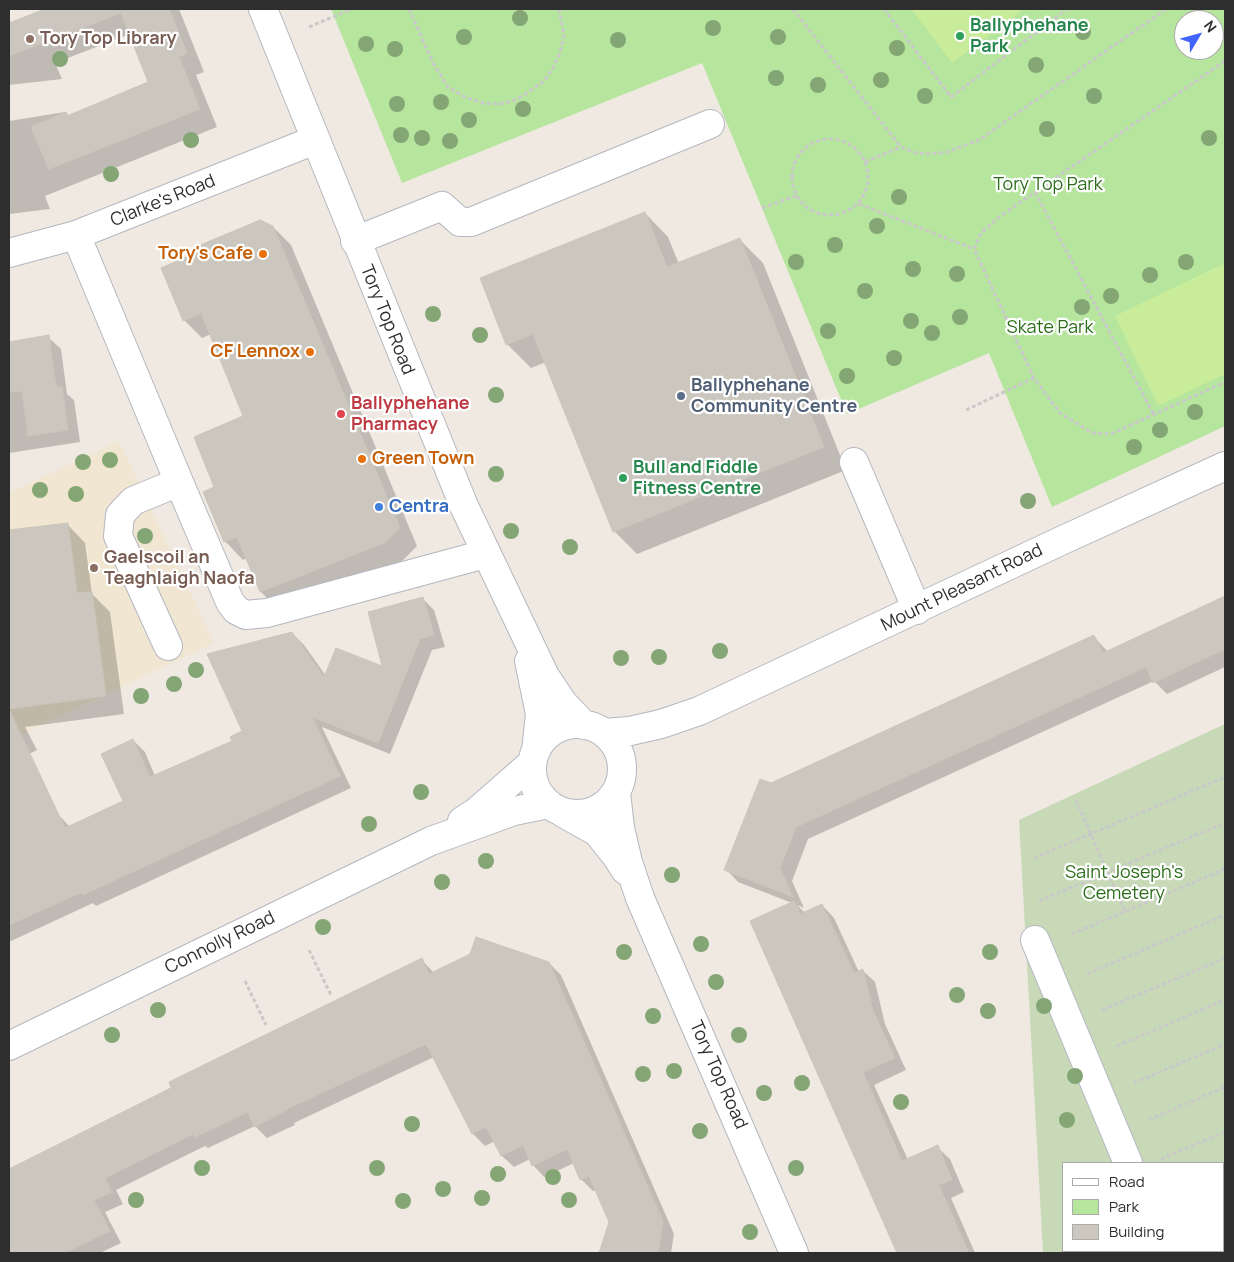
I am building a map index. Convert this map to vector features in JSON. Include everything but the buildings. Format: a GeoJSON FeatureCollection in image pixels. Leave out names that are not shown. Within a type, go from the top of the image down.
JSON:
{"type":"FeatureCollection","features":[{"type":"Feature","properties":{"kind":"street","name":"Tory Top Road"},"geometry":{"type":"LineString","coordinates":[[263,9],[355,241],[485,554],[521,628],[559,696],[594,729]]}},
{"type":"Feature","properties":{"kind":"street"},"geometry":{"type":"LineString","coordinates":[[355,241],[442,206],[460,222],[471,222],[710,124]]}},
{"type":"Feature","properties":{"kind":"street","name":"Clarke's Road"},"geometry":{"type":"LineString","coordinates":[[9,253],[76,235],[315,140]]}},
{"type":"Feature","properties":{"kind":"street"},"geometry":{"type":"LineString","coordinates":[[76,235],[230,602],[236,610],[246,615],[268,613],[485,554]]}},
{"type":"Feature","properties":{"kind":"street"},"geometry":{"type":"LineString","coordinates":[[854,462],[917,610]]}},
{"type":"Feature","properties":{"kind":"street","name":"Mount Pleasant Road"},"geometry":{"type":"LineString","coordinates":[[699,712],[1065,539],[1225,466]]}},
{"type":"Feature","properties":{"kind":"street"},"geometry":{"type":"LineString","coordinates":[[168,646],[118,536],[120,515],[133,501],[179,482]]}},
{"type":"Feature","properties":{"kind":"street","name":"Tory Top Road"},"geometry":{"type":"LineString","coordinates":[[521,628],[540,714],[534,757]]}},
{"type":"Feature","properties":{"kind":"street"},"geometry":{"type":"LineString","coordinates":[[699,712],[641,749],[606,804],[593,812],[578,814],[556,808],[535,786],[534,757],[544,738],[555,729],[569,724],[594,729],[630,731],[699,712]]}},
{"type":"Feature","properties":{"kind":"street"},"geometry":{"type":"LineString","coordinates":[[594,729],[614,743],[620,756],[619,781]]}},
{"type":"Feature","properties":{"kind":"street","name":"Connolly Road"},"geometry":{"type":"LineString","coordinates":[[431,841],[476,812],[534,757]]}},
{"type":"Feature","properties":{"kind":"street","name":"Tory Top Road"},"geometry":{"type":"LineString","coordinates":[[619,781],[622,836],[640,898]]}},
{"type":"Feature","properties":{"kind":"street","name":"Tory Top Road"},"geometry":{"type":"LineString","coordinates":[[556,808],[597,832],[617,857],[640,898],[794,1253]]}},
{"type":"Feature","properties":{"kind":"street","name":"Connolly Road"},"geometry":{"type":"LineString","coordinates":[[9,1046],[431,841],[514,811],[556,808]]}},
{"type":"Feature","properties":{"kind":"street"},"geometry":{"type":"LineString","coordinates":[[1036,944],[1128,1162]]}},
{"type":"Feature","properties":{"kind":"path"},"geometry":{"type":"LineString","coordinates":[[276,41],[352,9]]}},
{"type":"Feature","properties":{"kind":"path"},"geometry":{"type":"LineString","coordinates":[[408,9],[433,63],[448,87],[482,103],[500,104],[516,100],[530,92],[544,81],[553,68],[560,53],[564,35],[559,9]]}},
{"type":"Feature","properties":{"kind":"path"},"geometry":{"type":"LineString","coordinates":[[793,9],[901,147],[916,153],[931,154],[946,152],[979,140],[1166,9]]}},
{"type":"Feature","properties":{"kind":"path"},"geometry":{"type":"LineString","coordinates":[[884,9],[951,97],[1067,9]]}},
{"type":"Feature","properties":{"kind":"path"},"geometry":{"type":"LineString","coordinates":[[974,249],[981,233],[998,216],[1225,61]]}},
{"type":"Feature","properties":{"kind":"path"},"geometry":{"type":"LineString","coordinates":[[825,139],[843,142],[859,151],[866,162],[868,184],[858,204],[841,214],[821,214],[811,210],[796,196],[792,184],[794,166],[803,149],[813,142],[825,139]]}},
{"type":"Feature","properties":{"kind":"path"},"geometry":{"type":"LineString","coordinates":[[866,162],[901,147]]}},
{"type":"Feature","properties":{"kind":"path"},"geometry":{"type":"LineString","coordinates":[[1035,192],[1154,415]]}},
{"type":"Feature","properties":{"kind":"path"},"geometry":{"type":"LineString","coordinates":[[762,208],[796,196]]}},
{"type":"Feature","properties":{"kind":"path"},"geometry":{"type":"LineString","coordinates":[[858,204],[974,249],[1034,378],[1060,413],[1092,432],[1110,434],[1225,382]]}},
{"type":"Feature","properties":{"kind":"path"},"geometry":{"type":"LineString","coordinates":[[966,410],[1034,378]]}},
{"type":"Feature","properties":{"kind":"path"},"geometry":{"type":"LineString","coordinates":[[1034,858],[1225,777]]}},
{"type":"Feature","properties":{"kind":"path"},"geometry":{"type":"LineString","coordinates":[[1076,800],[1125,912]]}},
{"type":"Feature","properties":{"kind":"path"},"geometry":{"type":"LineString","coordinates":[[1039,901],[1225,822]]}},
{"type":"Feature","properties":{"kind":"path"},"geometry":{"type":"LineString","coordinates":[[1036,944],[1125,912],[1225,869]]}},
{"type":"Feature","properties":{"kind":"path"},"geometry":{"type":"LineString","coordinates":[[1054,988],[1225,915]]}},
{"type":"Feature","properties":{"kind":"path"},"geometry":{"type":"LineString","coordinates":[[309,950],[331,995]]}},
{"type":"Feature","properties":{"kind":"path"},"geometry":{"type":"LineString","coordinates":[[1070,1024],[1225,958]]}},
{"type":"Feature","properties":{"kind":"path"},"geometry":{"type":"LineString","coordinates":[[245,981],[266,1025]]}},
{"type":"Feature","properties":{"kind":"path"},"geometry":{"type":"LineString","coordinates":[[1085,1059],[1225,1000]]}},
{"type":"Feature","properties":{"kind":"path"},"geometry":{"type":"LineString","coordinates":[[1100,1097],[1225,1044]]}},
{"type":"Feature","properties":{"kind":"path"},"geometry":{"type":"LineString","coordinates":[[1116,1133],[1225,1087]]}},
{"type":"Feature","properties":{"kind":"path"},"geometry":{"type":"LineString","coordinates":[[1154,1162],[1225,1132]]}},
{"type":"Feature","properties":{"kind":"shaded area","name":"Gaelscoil an Teaghlaigh Naofa"},"geometry":{"type":"Polygon","coordinates":[[[119,441],[214,643],[9,740],[9,493],[119,441]]]}},
{"type":"Feature","properties":{"kind":"green space","name":"Tory Top Park"},"geometry":{"type":"Polygon","coordinates":[[[331,9],[1225,9],[1225,426],[1052,507],[989,353],[847,414],[702,63],[402,183],[331,9]]]}},
{"type":"Feature","properties":{"kind":"green space","name":"Ballyphehane Park"},"geometry":{"type":"Polygon","coordinates":[[[911,9],[1024,9],[952,63],[911,9]]]}},
{"type":"Feature","properties":{"kind":"green space"},"geometry":{"type":"Polygon","coordinates":[[[1225,263],[1225,374],[1158,406],[1115,316],[1225,263]]]}},
{"type":"Feature","properties":{"kind":"green space","name":"Saint Joseph's Cemetery"},"geometry":{"type":"Polygon","coordinates":[[[1225,724],[1225,1253],[1043,1253],[1019,820],[1225,724]]]}},
{"type":"Feature","properties":{"kind":"place","name":"Ballyphehane Park"},"geometry":{"type":"Point","coordinates":[960,36]}},
{"type":"Feature","properties":{"kind":"place","name":"Tory Top Library"},"geometry":{"type":"Point","coordinates":[30,39]}},
{"type":"Feature","properties":{"kind":"place","name":"Tory's Cafe"},"geometry":{"type":"Point","coordinates":[263,254]}},
{"type":"Feature","properties":{"kind":"place","name":"CF Lennox"},"geometry":{"type":"Point","coordinates":[310,352]}},
{"type":"Feature","properties":{"kind":"place","name":"Ballyphehane Community Centre"},"geometry":{"type":"Point","coordinates":[681,396]}},
{"type":"Feature","properties":{"kind":"place","name":"Ballyphehane Pharmacy"},"geometry":{"type":"Point","coordinates":[341,414]}},
{"type":"Feature","properties":{"kind":"place","name":"Green Town"},"geometry":{"type":"Point","coordinates":[362,459]}},
{"type":"Feature","properties":{"kind":"place","name":"Bull and Fiddle Fitness Centre"},"geometry":{"type":"Point","coordinates":[623,478]}},
{"type":"Feature","properties":{"kind":"place","name":"Centra"},"geometry":{"type":"Point","coordinates":[379,507]}},
{"type":"Feature","properties":{"kind":"place","name":"Gaelscoil an Teaghlaigh Naofa"},"geometry":{"type":"Point","coordinates":[94,568]}},
{"type":"Feature","properties":{"kind":"park label","name":"Skate Park"},"geometry":{"type":"Point","coordinates":[1050,328]}}]}
